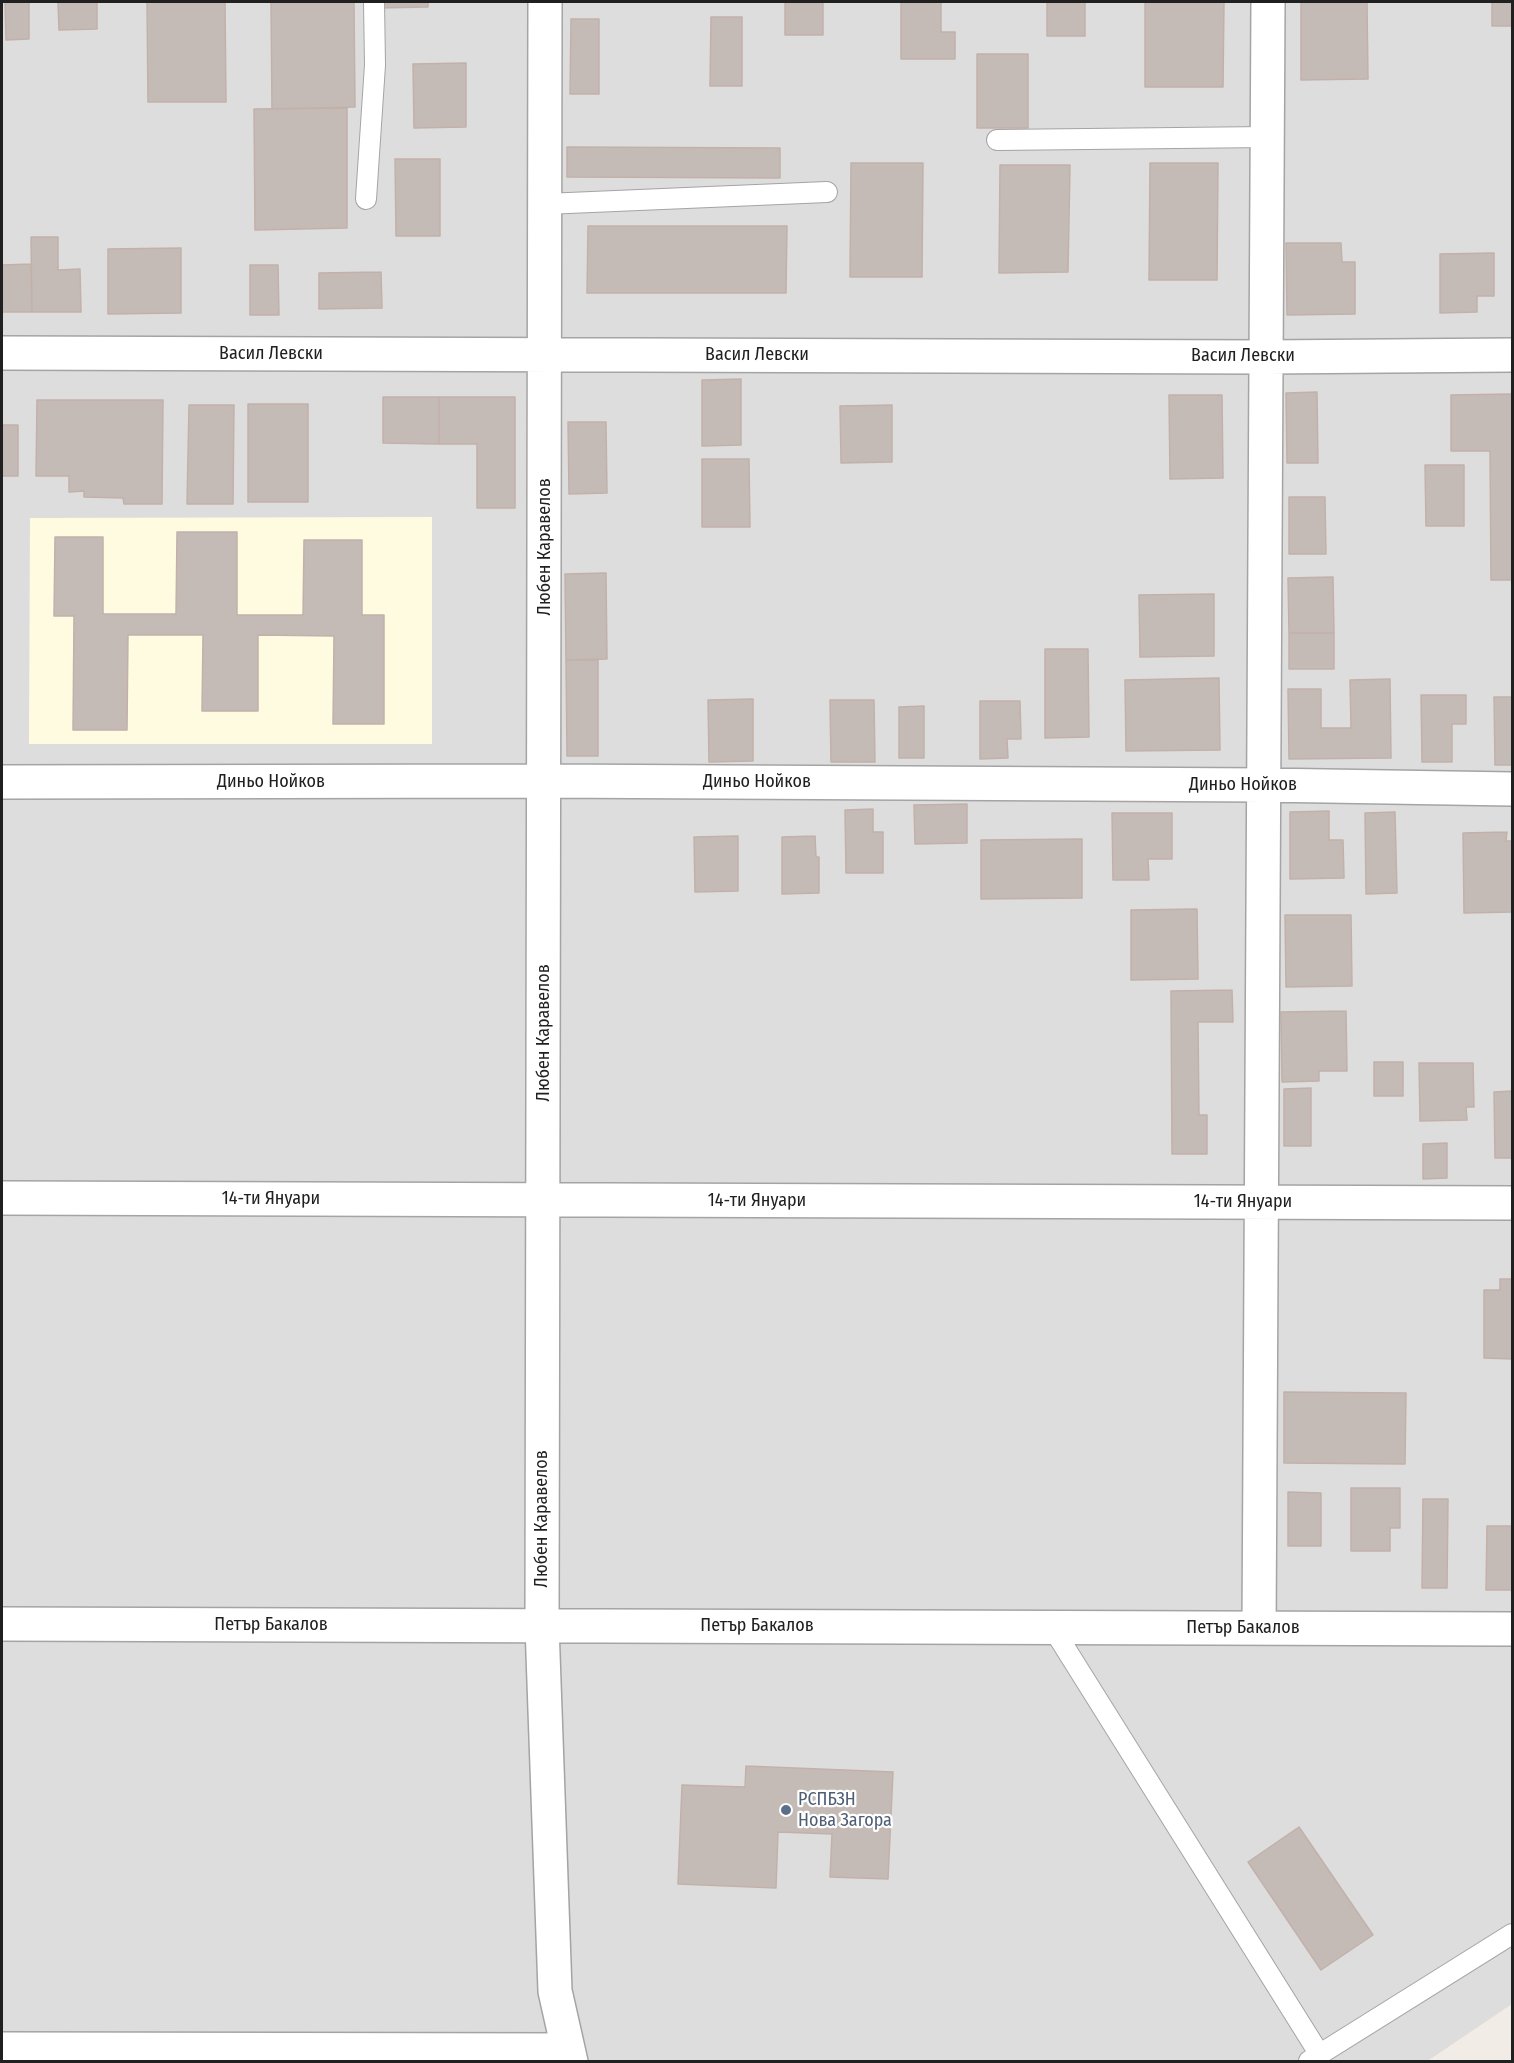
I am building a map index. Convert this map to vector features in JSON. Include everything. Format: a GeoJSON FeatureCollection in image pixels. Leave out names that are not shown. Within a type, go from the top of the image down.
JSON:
{"type":"FeatureCollection","features":[{"type":"Feature","properties":{"kind":"street","name":"Любен Каравелов"},"geometry":{"type":"LineString","coordinates":[[545,2],[542,1626],[555,1992],[563,2058]]}},
{"type":"Feature","properties":{"kind":"street"},"geometry":{"type":"LineString","coordinates":[[1259,1628],[1268,2]]}},
{"type":"Feature","properties":{"kind":"street","name":"Васил Левски"},"geometry":{"type":"LineString","coordinates":[[2,353],[1266,357],[1512,355]]}},
{"type":"Feature","properties":{"kind":"street","name":"Диньо Нойков"},"geometry":{"type":"LineString","coordinates":[[2,782],[545,781],[1264,785],[1512,789]]}},
{"type":"Feature","properties":{"kind":"street","name":"14-ти Януари"},"geometry":{"type":"LineString","coordinates":[[2,1198],[1512,1203]]}},
{"type":"Feature","properties":{"kind":"street","name":"Петър Бакалов"},"geometry":{"type":"LineString","coordinates":[[2,1624],[1512,1629]]}},
{"type":"Feature","properties":{"kind":"street"},"geometry":{"type":"LineString","coordinates":[[2,2049],[563,2058]]}},
{"type":"Feature","properties":{"kind":"lane"},"geometry":{"type":"LineString","coordinates":[[366,199],[375,65],[374,2]]}},
{"type":"Feature","properties":{"kind":"lane"},"geometry":{"type":"LineString","coordinates":[[997,140],[1267,137]]}},
{"type":"Feature","properties":{"kind":"lane"},"geometry":{"type":"LineString","coordinates":[[545,204],[827,192]]}},
{"type":"Feature","properties":{"kind":"lane"},"geometry":{"type":"LineString","coordinates":[[1052,1627],[1314,2058],[1512,1934]]}},
{"type":"Feature","properties":{"kind":"shaded area"},"geometry":{"type":"Polygon","coordinates":[[[2,2],[1512,2],[1512,2004],[1426,2062],[2,2062],[2,2]]]}},
{"type":"Feature","properties":{"kind":"shaded area"},"geometry":{"type":"Polygon","coordinates":[[[432,517],[432,744],[29,744],[30,518],[432,517]]]}},
{"type":"Feature","properties":{"kind":"building"},"geometry":{"type":"Polygon","coordinates":[[[5,2],[29,2],[29,39],[6,40],[5,2]]]}},
{"type":"Feature","properties":{"kind":"building"},"geometry":{"type":"Polygon","coordinates":[[[58,2],[97,2],[97,29],[59,30],[58,2]]]}},
{"type":"Feature","properties":{"kind":"building"},"geometry":{"type":"Polygon","coordinates":[[[147,2],[225,2],[226,102],[148,102],[147,2]]]}},
{"type":"Feature","properties":{"kind":"building"},"geometry":{"type":"Polygon","coordinates":[[[271,2],[354,2],[355,107],[272,109],[271,2]]]}},
{"type":"Feature","properties":{"kind":"building"},"geometry":{"type":"Polygon","coordinates":[[[377,2],[428,2],[428,7],[377,8],[377,2]]]}},
{"type":"Feature","properties":{"kind":"building"},"geometry":{"type":"Polygon","coordinates":[[[785,2],[823,2],[823,35],[785,35],[785,2]]]}},
{"type":"Feature","properties":{"kind":"building"},"geometry":{"type":"Polygon","coordinates":[[[901,2],[941,2],[941,32],[955,32],[955,59],[901,59],[901,2]]]}},
{"type":"Feature","properties":{"kind":"building"},"geometry":{"type":"Polygon","coordinates":[[[1047,2],[1085,2],[1085,36],[1047,36],[1047,2]]]}},
{"type":"Feature","properties":{"kind":"building"},"geometry":{"type":"Polygon","coordinates":[[[1145,2],[1224,2],[1223,87],[1145,87],[1145,2]]]}},
{"type":"Feature","properties":{"kind":"building"},"geometry":{"type":"Polygon","coordinates":[[[1301,2],[1367,2],[1368,79],[1301,80],[1301,2]]]}},
{"type":"Feature","properties":{"kind":"building"},"geometry":{"type":"Polygon","coordinates":[[[1492,2],[1512,2],[1512,26],[1492,26],[1492,2]]]}},
{"type":"Feature","properties":{"kind":"building"},"geometry":{"type":"Polygon","coordinates":[[[711,17],[742,17],[742,86],[710,86],[711,17]]]}},
{"type":"Feature","properties":{"kind":"building"},"geometry":{"type":"Polygon","coordinates":[[[571,19],[599,19],[599,94],[570,94],[571,19]]]}},
{"type":"Feature","properties":{"kind":"building"},"geometry":{"type":"Polygon","coordinates":[[[977,54],[1028,54],[1028,128],[977,128],[977,54]]]}},
{"type":"Feature","properties":{"kind":"building"},"geometry":{"type":"Polygon","coordinates":[[[466,63],[466,127],[414,128],[413,64],[466,63]]]}},
{"type":"Feature","properties":{"kind":"building"},"geometry":{"type":"Polygon","coordinates":[[[347,108],[347,228],[255,230],[254,109],[347,108]]]}},
{"type":"Feature","properties":{"kind":"building"},"geometry":{"type":"Polygon","coordinates":[[[567,147],[780,148],[780,178],[567,177],[567,147]]]}},
{"type":"Feature","properties":{"kind":"building"},"geometry":{"type":"Polygon","coordinates":[[[395,159],[440,159],[440,236],[396,236],[395,159]]]}},
{"type":"Feature","properties":{"kind":"building"},"geometry":{"type":"Polygon","coordinates":[[[851,163],[923,163],[922,277],[850,277],[851,163]]]}},
{"type":"Feature","properties":{"kind":"building"},"geometry":{"type":"Polygon","coordinates":[[[1150,163],[1218,163],[1217,280],[1149,280],[1150,163]]]}},
{"type":"Feature","properties":{"kind":"building"},"geometry":{"type":"Polygon","coordinates":[[[1000,165],[1070,165],[1068,272],[999,273],[1000,165]]]}},
{"type":"Feature","properties":{"kind":"building"},"geometry":{"type":"Polygon","coordinates":[[[588,226],[787,226],[786,293],[587,293],[588,226]]]}},
{"type":"Feature","properties":{"kind":"building"},"geometry":{"type":"Polygon","coordinates":[[[31,237],[58,237],[58,270],[80,269],[81,312],[32,312],[31,237]]]}},
{"type":"Feature","properties":{"kind":"building"},"geometry":{"type":"Polygon","coordinates":[[[1286,243],[1341,243],[1342,262],[1355,262],[1355,314],[1287,315],[1286,243]]]}},
{"type":"Feature","properties":{"kind":"building"},"geometry":{"type":"Polygon","coordinates":[[[181,248],[181,313],[108,314],[108,249],[181,248]]]}},
{"type":"Feature","properties":{"kind":"building"},"geometry":{"type":"Polygon","coordinates":[[[1494,253],[1494,296],[1477,296],[1477,312],[1440,313],[1440,254],[1494,253]]]}},
{"type":"Feature","properties":{"kind":"building"},"geometry":{"type":"Polygon","coordinates":[[[31,264],[32,312],[2,312],[2,265],[31,264]]]}},
{"type":"Feature","properties":{"kind":"building"},"geometry":{"type":"Polygon","coordinates":[[[250,265],[278,265],[279,315],[250,315],[250,265]]]}},
{"type":"Feature","properties":{"kind":"building"},"geometry":{"type":"Polygon","coordinates":[[[381,272],[382,308],[319,309],[319,273],[381,272]]]}},
{"type":"Feature","properties":{"kind":"building"},"geometry":{"type":"Polygon","coordinates":[[[741,379],[741,445],[702,446],[702,380],[741,379]]]}},
{"type":"Feature","properties":{"kind":"building"},"geometry":{"type":"Polygon","coordinates":[[[1317,392],[1318,463],[1287,463],[1286,393],[1317,392]]]}},
{"type":"Feature","properties":{"kind":"building"},"geometry":{"type":"Polygon","coordinates":[[[1512,394],[1512,580],[1491,580],[1490,451],[1451,451],[1451,395],[1512,394]]]}},
{"type":"Feature","properties":{"kind":"building"},"geometry":{"type":"Polygon","coordinates":[[[1169,395],[1222,395],[1223,478],[1170,479],[1169,395]]]}},
{"type":"Feature","properties":{"kind":"building"},"geometry":{"type":"Polygon","coordinates":[[[383,397],[439,397],[439,444],[383,443],[383,397]]]}},
{"type":"Feature","properties":{"kind":"building"},"geometry":{"type":"Polygon","coordinates":[[[439,397],[515,397],[515,508],[477,508],[477,444],[439,444],[439,397]]]}},
{"type":"Feature","properties":{"kind":"building"},"geometry":{"type":"Polygon","coordinates":[[[37,400],[163,400],[162,504],[124,504],[123,498],[84,497],[84,491],[69,492],[69,476],[36,476],[37,400]]]}},
{"type":"Feature","properties":{"kind":"building"},"geometry":{"type":"Polygon","coordinates":[[[248,404],[308,404],[308,502],[248,502],[248,404]]]}},
{"type":"Feature","properties":{"kind":"building"},"geometry":{"type":"Polygon","coordinates":[[[189,405],[234,405],[233,504],[187,504],[189,405]]]}},
{"type":"Feature","properties":{"kind":"building"},"geometry":{"type":"Polygon","coordinates":[[[892,405],[892,462],[841,463],[840,406],[892,405]]]}},
{"type":"Feature","properties":{"kind":"building"},"geometry":{"type":"Polygon","coordinates":[[[568,422],[606,422],[607,493],[569,494],[568,422]]]}},
{"type":"Feature","properties":{"kind":"building"},"geometry":{"type":"Polygon","coordinates":[[[2,425],[18,425],[18,476],[2,476],[2,425]]]}},
{"type":"Feature","properties":{"kind":"building"},"geometry":{"type":"Polygon","coordinates":[[[702,459],[749,459],[750,527],[702,527],[702,459]]]}},
{"type":"Feature","properties":{"kind":"building"},"geometry":{"type":"Polygon","coordinates":[[[1425,465],[1464,465],[1464,526],[1426,526],[1425,465]]]}},
{"type":"Feature","properties":{"kind":"building"},"geometry":{"type":"Polygon","coordinates":[[[1289,497],[1325,497],[1326,554],[1289,554],[1289,497]]]}},
{"type":"Feature","properties":{"kind":"building"},"geometry":{"type":"Polygon","coordinates":[[[177,532],[237,532],[237,615],[303,615],[304,540],[362,540],[362,615],[384,615],[384,724],[333,724],[334,636],[258,635],[258,711],[202,711],[203,635],[128,635],[127,730],[73,730],[74,616],[54,616],[55,537],[103,537],[103,614],[176,614],[177,532]]]}},
{"type":"Feature","properties":{"kind":"building"},"geometry":{"type":"Polygon","coordinates":[[[606,573],[607,659],[566,660],[565,574],[606,573]]]}},
{"type":"Feature","properties":{"kind":"building"},"geometry":{"type":"Polygon","coordinates":[[[1333,577],[1334,633],[1289,633],[1288,578],[1333,577]]]}},
{"type":"Feature","properties":{"kind":"building"},"geometry":{"type":"Polygon","coordinates":[[[1214,594],[1214,656],[1140,657],[1139,595],[1214,594]]]}},
{"type":"Feature","properties":{"kind":"building"},"geometry":{"type":"Polygon","coordinates":[[[1289,633],[1334,633],[1334,669],[1289,669],[1289,633]]]}},
{"type":"Feature","properties":{"kind":"building"},"geometry":{"type":"Polygon","coordinates":[[[1045,649],[1088,649],[1089,737],[1045,738],[1045,649]]]}},
{"type":"Feature","properties":{"kind":"building"},"geometry":{"type":"Polygon","coordinates":[[[566,660],[598,660],[598,756],[567,756],[566,660]]]}},
{"type":"Feature","properties":{"kind":"building"},"geometry":{"type":"Polygon","coordinates":[[[1219,678],[1220,750],[1126,751],[1125,680],[1219,678]]]}},
{"type":"Feature","properties":{"kind":"building"},"geometry":{"type":"Polygon","coordinates":[[[1390,679],[1391,758],[1289,759],[1288,689],[1321,689],[1321,728],[1351,728],[1350,680],[1390,679]]]}},
{"type":"Feature","properties":{"kind":"building"},"geometry":{"type":"Polygon","coordinates":[[[1421,695],[1466,695],[1466,724],[1452,724],[1452,762],[1422,762],[1421,695]]]}},
{"type":"Feature","properties":{"kind":"building"},"geometry":{"type":"Polygon","coordinates":[[[1494,697],[1512,697],[1512,765],[1495,765],[1494,697]]]}},
{"type":"Feature","properties":{"kind":"building"},"geometry":{"type":"Polygon","coordinates":[[[753,699],[753,761],[709,762],[708,700],[753,699]]]}},
{"type":"Feature","properties":{"kind":"building"},"geometry":{"type":"Polygon","coordinates":[[[830,700],[874,700],[875,762],[831,762],[830,700]]]}},
{"type":"Feature","properties":{"kind":"building"},"geometry":{"type":"Polygon","coordinates":[[[980,701],[1020,701],[1021,739],[1007,739],[1008,758],[980,759],[980,701]]]}},
{"type":"Feature","properties":{"kind":"building"},"geometry":{"type":"Polygon","coordinates":[[[924,706],[924,758],[899,758],[899,707],[924,706]]]}},
{"type":"Feature","properties":{"kind":"building"},"geometry":{"type":"Polygon","coordinates":[[[967,804],[967,843],[915,844],[914,805],[967,804]]]}},
{"type":"Feature","properties":{"kind":"building"},"geometry":{"type":"Polygon","coordinates":[[[873,809],[873,832],[883,832],[883,873],[846,873],[845,810],[873,809]]]}},
{"type":"Feature","properties":{"kind":"building"},"geometry":{"type":"Polygon","coordinates":[[[1329,811],[1329,840],[1343,840],[1344,878],[1290,879],[1290,812],[1329,811]]]}},
{"type":"Feature","properties":{"kind":"building"},"geometry":{"type":"Polygon","coordinates":[[[1395,812],[1397,893],[1366,894],[1365,813],[1395,812]]]}},
{"type":"Feature","properties":{"kind":"building"},"geometry":{"type":"Polygon","coordinates":[[[1112,813],[1172,813],[1172,859],[1148,859],[1149,880],[1113,880],[1112,813]]]}},
{"type":"Feature","properties":{"kind":"building"},"geometry":{"type":"Polygon","coordinates":[[[1507,832],[1506,841],[1512,841],[1512,912],[1464,913],[1463,833],[1507,832]]]}},
{"type":"Feature","properties":{"kind":"building"},"geometry":{"type":"Polygon","coordinates":[[[738,836],[738,891],[695,892],[694,837],[738,836]]]}},
{"type":"Feature","properties":{"kind":"building"},"geometry":{"type":"Polygon","coordinates":[[[815,836],[816,857],[819,857],[819,893],[782,894],[782,837],[815,836]]]}},
{"type":"Feature","properties":{"kind":"building"},"geometry":{"type":"Polygon","coordinates":[[[1082,839],[1082,898],[981,899],[981,840],[1082,839]]]}},
{"type":"Feature","properties":{"kind":"building"},"geometry":{"type":"Polygon","coordinates":[[[1197,909],[1198,979],[1131,980],[1131,910],[1197,909]]]}},
{"type":"Feature","properties":{"kind":"building"},"geometry":{"type":"Polygon","coordinates":[[[1285,915],[1351,915],[1352,986],[1286,987],[1285,915]]]}},
{"type":"Feature","properties":{"kind":"building"},"geometry":{"type":"Polygon","coordinates":[[[1232,990],[1233,1022],[1198,1022],[1199,1115],[1207,1115],[1207,1154],[1172,1154],[1171,991],[1232,990]]]}},
{"type":"Feature","properties":{"kind":"building"},"geometry":{"type":"Polygon","coordinates":[[[1346,1011],[1347,1071],[1319,1071],[1319,1081],[1282,1082],[1281,1012],[1346,1011]]]}},
{"type":"Feature","properties":{"kind":"building"},"geometry":{"type":"Polygon","coordinates":[[[1374,1062],[1403,1062],[1403,1096],[1374,1096],[1374,1062]]]}},
{"type":"Feature","properties":{"kind":"building"},"geometry":{"type":"Polygon","coordinates":[[[1419,1063],[1473,1063],[1474,1107],[1466,1107],[1467,1120],[1420,1121],[1419,1063]]]}},
{"type":"Feature","properties":{"kind":"building"},"geometry":{"type":"Polygon","coordinates":[[[1311,1088],[1311,1146],[1284,1146],[1284,1089],[1311,1088]]]}},
{"type":"Feature","properties":{"kind":"building"},"geometry":{"type":"Polygon","coordinates":[[[1512,1091],[1512,1158],[1495,1158],[1494,1092],[1512,1091]]]}},
{"type":"Feature","properties":{"kind":"building"},"geometry":{"type":"Polygon","coordinates":[[[1447,1143],[1447,1178],[1423,1179],[1423,1144],[1447,1143]]]}},
{"type":"Feature","properties":{"kind":"building"},"geometry":{"type":"Polygon","coordinates":[[[1500,1279],[1512,1279],[1512,1359],[1484,1358],[1484,1290],[1500,1290],[1500,1279]]]}},
{"type":"Feature","properties":{"kind":"building"},"geometry":{"type":"Polygon","coordinates":[[[1284,1392],[1406,1393],[1405,1464],[1284,1463],[1284,1392]]]}},
{"type":"Feature","properties":{"kind":"building"},"geometry":{"type":"Polygon","coordinates":[[[1351,1488],[1400,1488],[1400,1528],[1390,1528],[1390,1551],[1351,1551],[1351,1488]]]}},
{"type":"Feature","properties":{"kind":"building"},"geometry":{"type":"Polygon","coordinates":[[[1288,1492],[1321,1493],[1321,1546],[1288,1546],[1288,1492]]]}},
{"type":"Feature","properties":{"kind":"building"},"geometry":{"type":"Polygon","coordinates":[[[1423,1499],[1448,1499],[1447,1588],[1422,1588],[1423,1499]]]}},
{"type":"Feature","properties":{"kind":"building"},"geometry":{"type":"Polygon","coordinates":[[[1487,1526],[1512,1526],[1512,1590],[1486,1590],[1487,1526]]]}},
{"type":"Feature","properties":{"kind":"building","name":"РСПБЗН Нова Загора"},"geometry":{"type":"Polygon","coordinates":[[[746,1766],[893,1772],[888,1879],[830,1877],[832,1834],[778,1832],[776,1888],[678,1884],[682,1785],[745,1787],[746,1766]]]}},
{"type":"Feature","properties":{"kind":"building"},"geometry":{"type":"Polygon","coordinates":[[[1299,1827],[1373,1935],[1321,1970],[1248,1862],[1299,1827]]]}},
{"type":"Feature","properties":{"kind":"place","name":"РСПБЗН Нова Загора"},"geometry":{"type":"Point","coordinates":[786,1810]}}]}
